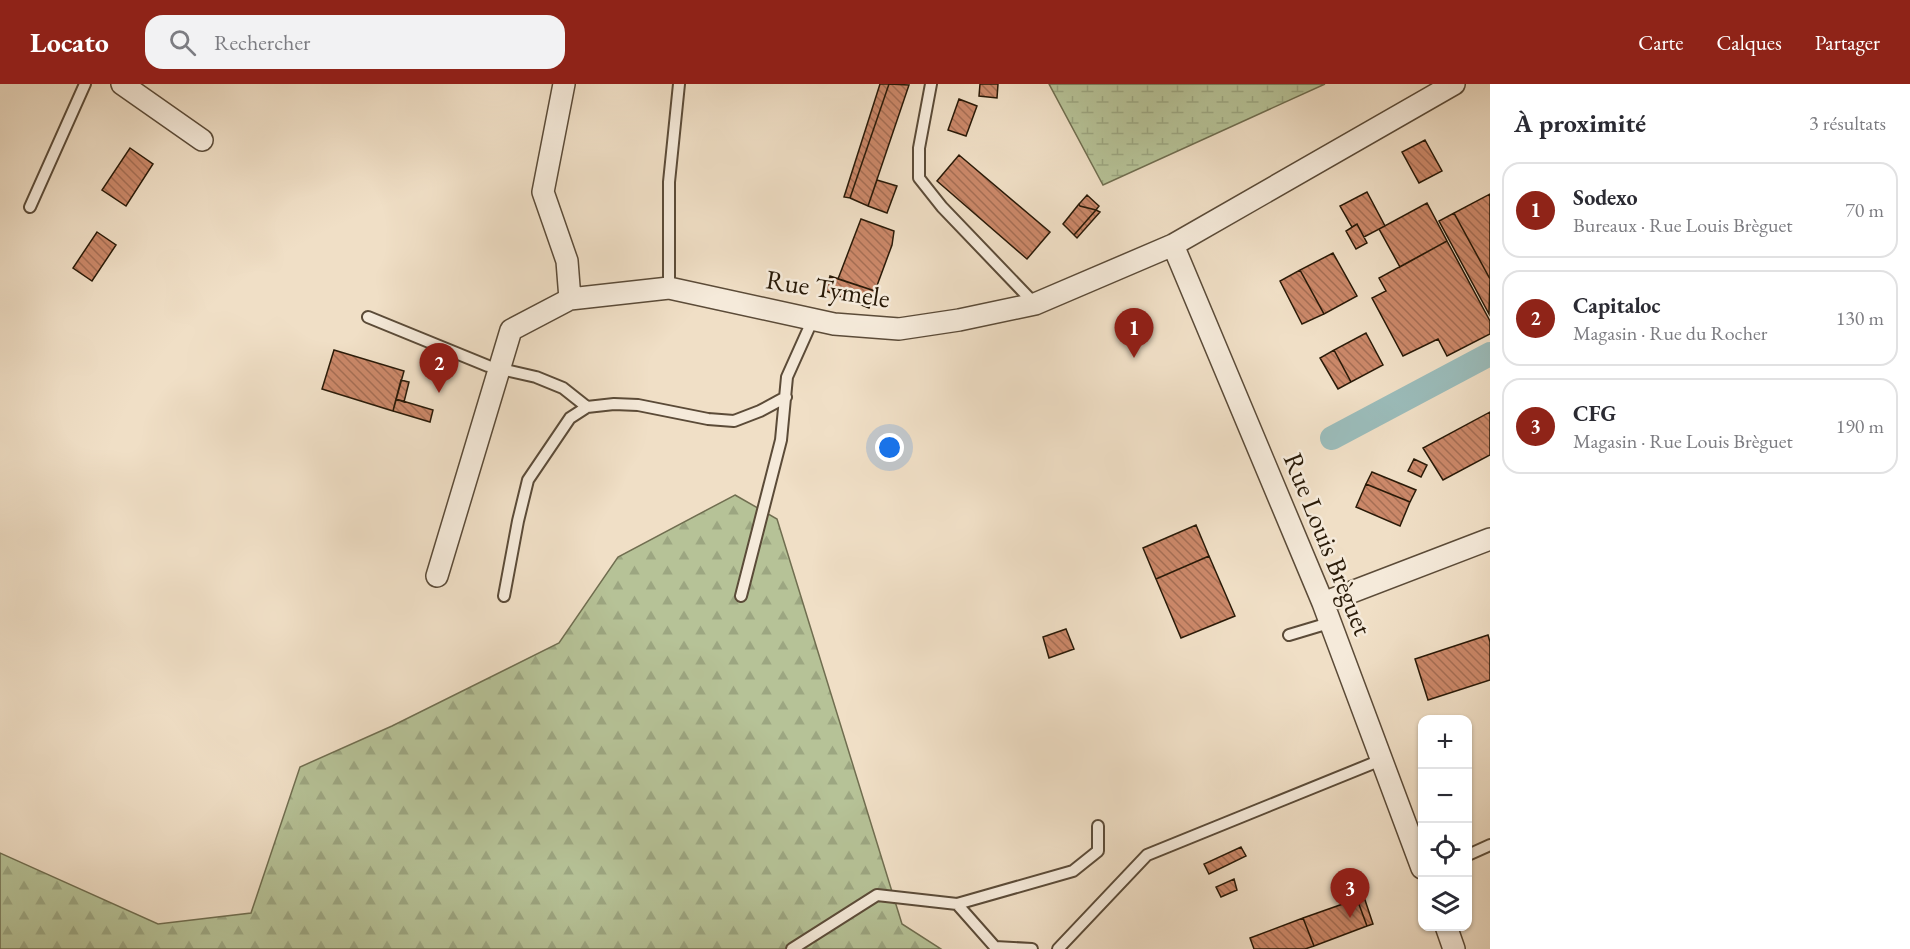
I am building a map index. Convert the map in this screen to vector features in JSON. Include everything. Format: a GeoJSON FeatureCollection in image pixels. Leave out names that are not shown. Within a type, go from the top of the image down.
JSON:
{"type":"FeatureCollection","features":[{"type":"Feature","properties":{"kind":"street"},"geometry":{"type":"LineString","coordinates":[[122,84],[202,140]]}},
{"type":"Feature","properties":{"kind":"street"},"geometry":{"type":"LineString","coordinates":[[436,576],[511,330],[570,299],[567,261],[543,192],[564,84]]}},
{"type":"Feature","properties":{"kind":"street","name":"Rue Tymele"},"geometry":{"type":"LineString","coordinates":[[570,299],[669,288],[834,324],[899,329],[959,320],[1035,304],[1173,245],[1454,84]]}},
{"type":"Feature","properties":{"kind":"street","name":"Rue Louis Brèguet"},"geometry":{"type":"LineString","coordinates":[[1173,245],[1326,613],[1418,857]]}},
{"type":"Feature","properties":{"kind":"street"},"geometry":{"type":"LineString","coordinates":[[1326,613],[1490,539]]}},
{"type":"Feature","properties":{"kind":"street"},"geometry":{"type":"LineString","coordinates":[[1447,931],[1454,949]]}},
{"type":"Feature","properties":{"kind":"lane"},"geometry":{"type":"LineString","coordinates":[[30,207],[85,84]]}},
{"type":"Feature","properties":{"kind":"lane"},"geometry":{"type":"LineString","coordinates":[[669,288],[669,182],[679,84]]}},
{"type":"Feature","properties":{"kind":"lane"},"geometry":{"type":"LineString","coordinates":[[931,84],[919,148],[918,178],[942,207],[1035,304]]}},
{"type":"Feature","properties":{"kind":"lane"},"geometry":{"type":"LineString","coordinates":[[368,317],[499,369],[536,377],[562,388],[587,407]]}},
{"type":"Feature","properties":{"kind":"lane"},"geometry":{"type":"LineString","coordinates":[[741,596],[781,440],[788,377],[813,320]]}},
{"type":"Feature","properties":{"kind":"lane"},"geometry":{"type":"LineString","coordinates":[[504,596],[528,480],[570,418],[587,407],[614,404],[638,405],[708,419],[734,421],[760,411],[786,397]]}},
{"type":"Feature","properties":{"kind":"lane"},"geometry":{"type":"LineString","coordinates":[[1289,635],[1326,613]]}},
{"type":"Feature","properties":{"kind":"lane"},"geometry":{"type":"LineString","coordinates":[[1058,949],[1147,855],[1381,760]]}},
{"type":"Feature","properties":{"kind":"lane"},"geometry":{"type":"LineString","coordinates":[[792,949],[877,895],[957,904],[1072,871],[1098,851],[1098,826]]}},
{"type":"Feature","properties":{"kind":"lane"},"geometry":{"type":"LineString","coordinates":[[1472,853],[1490,845]]}},
{"type":"Feature","properties":{"kind":"lane"},"geometry":{"type":"LineString","coordinates":[[957,904],[995,947],[1032,949]]}},
{"type":"Feature","properties":{"kind":"green space"},"geometry":{"type":"Polygon","coordinates":[[[1049,84],[1325,84],[1103,185],[1049,84]]]}},
{"type":"Feature","properties":{"kind":"green space"},"geometry":{"type":"Polygon","coordinates":[[[735,495],[777,519],[902,924],[941,949],[0,949],[0,853],[158,924],[251,913],[300,767],[392,726],[559,643],[618,557],[735,495]]]}},
{"type":"Feature","properties":{"kind":"building"},"geometry":{"type":"Polygon","coordinates":[[[880,84],[889,84],[850,198],[844,197],[880,84]]]}},
{"type":"Feature","properties":{"kind":"building"},"geometry":{"type":"Polygon","coordinates":[[[889,84],[909,85],[868,206],[850,198],[889,84]]]}},
{"type":"Feature","properties":{"kind":"building"},"geometry":{"type":"Polygon","coordinates":[[[980,84],[998,84],[997,98],[979,96],[980,84]]]}},
{"type":"Feature","properties":{"kind":"building"},"geometry":{"type":"Polygon","coordinates":[[[959,99],[977,106],[966,136],[948,130],[959,99]]]}},
{"type":"Feature","properties":{"kind":"building"},"geometry":{"type":"Polygon","coordinates":[[[1425,140],[1442,171],[1419,183],[1402,152],[1425,140]]]}},
{"type":"Feature","properties":{"kind":"building"},"geometry":{"type":"Polygon","coordinates":[[[130,148],[153,164],[126,206],[102,190],[130,148]]]}},
{"type":"Feature","properties":{"kind":"building"},"geometry":{"type":"Polygon","coordinates":[[[959,155],[1050,232],[1027,259],[937,181],[959,155]]]}},
{"type":"Feature","properties":{"kind":"building"},"geometry":{"type":"Polygon","coordinates":[[[877,180],[897,186],[887,213],[868,206],[877,180]]]}},
{"type":"Feature","properties":{"kind":"building"},"geometry":{"type":"Polygon","coordinates":[[[1367,192],[1385,226],[1364,237],[1357,224],[1352,227],[1340,206],[1367,192]]]}},
{"type":"Feature","properties":{"kind":"building"},"geometry":{"type":"Polygon","coordinates":[[[1490,194],[1490,279],[1454,213],[1490,194]]]}},
{"type":"Feature","properties":{"kind":"building"},"geometry":{"type":"Polygon","coordinates":[[[1087,195],[1099,206],[1096,210],[1080,206],[1079,204],[1087,195]]]}},
{"type":"Feature","properties":{"kind":"building"},"geometry":{"type":"Polygon","coordinates":[[[1427,203],[1447,241],[1400,267],[1379,229],[1427,203]]]}},
{"type":"Feature","properties":{"kind":"building"},"geometry":{"type":"Polygon","coordinates":[[[1079,204],[1096,210],[1074,235],[1063,224],[1079,204]]]}},
{"type":"Feature","properties":{"kind":"building"},"geometry":{"type":"Polygon","coordinates":[[[1096,210],[1100,212],[1077,238],[1074,235],[1096,210]]]}},
{"type":"Feature","properties":{"kind":"building"},"geometry":{"type":"Polygon","coordinates":[[[1454,213],[1490,279],[1489,314],[1439,221],[1454,213]]]}},
{"type":"Feature","properties":{"kind":"building"},"geometry":{"type":"Polygon","coordinates":[[[861,219],[894,231],[892,245],[875,291],[838,279],[861,219]]]}},
{"type":"Feature","properties":{"kind":"building"},"geometry":{"type":"Polygon","coordinates":[[[1357,224],[1367,243],[1356,249],[1346,231],[1357,224]]]}},
{"type":"Feature","properties":{"kind":"building"},"geometry":{"type":"Polygon","coordinates":[[[97,232],[116,245],[92,281],[73,268],[97,232]]]}},
{"type":"Feature","properties":{"kind":"building"},"geometry":{"type":"Polygon","coordinates":[[[1447,241],[1490,321],[1490,334],[1447,356],[1438,339],[1403,356],[1372,298],[1386,291],[1379,278],[1447,241]]]}},
{"type":"Feature","properties":{"kind":"building"},"geometry":{"type":"Polygon","coordinates":[[[1333,253],[1357,296],[1324,314],[1300,270],[1333,253]]]}},
{"type":"Feature","properties":{"kind":"building"},"geometry":{"type":"Polygon","coordinates":[[[1300,270],[1324,314],[1302,324],[1280,281],[1300,270]]]}},
{"type":"Feature","properties":{"kind":"building"},"geometry":{"type":"Polygon","coordinates":[[[830,276],[875,291],[869,308],[826,291],[830,276]]]}},
{"type":"Feature","properties":{"kind":"building"},"geometry":{"type":"Polygon","coordinates":[[[1366,333],[1383,365],[1351,382],[1334,350],[1366,333]]]}},
{"type":"Feature","properties":{"kind":"building"},"geometry":{"type":"Polygon","coordinates":[[[334,350],[404,371],[393,411],[322,389],[334,350]]]}},
{"type":"Feature","properties":{"kind":"building"},"geometry":{"type":"Polygon","coordinates":[[[1334,350],[1351,382],[1338,389],[1320,358],[1334,350]]]}},
{"type":"Feature","properties":{"kind":"building"},"geometry":{"type":"Polygon","coordinates":[[[401,380],[409,382],[404,402],[396,399],[401,380]]]}},
{"type":"Feature","properties":{"kind":"building"},"geometry":{"type":"Polygon","coordinates":[[[396,399],[433,410],[430,422],[393,411],[396,399]]]}},
{"type":"Feature","properties":{"kind":"building"},"geometry":{"type":"Polygon","coordinates":[[[1490,412],[1490,455],[1443,480],[1423,448],[1490,412]]]}},
{"type":"Feature","properties":{"kind":"building"},"geometry":{"type":"Polygon","coordinates":[[[1414,459],[1427,465],[1421,477],[1408,471],[1414,459]]]}},
{"type":"Feature","properties":{"kind":"building"},"geometry":{"type":"Polygon","coordinates":[[[1372,472],[1416,490],[1410,502],[1366,484],[1372,472]]]}},
{"type":"Feature","properties":{"kind":"building"},"geometry":{"type":"Polygon","coordinates":[[[1366,484],[1410,502],[1400,526],[1356,507],[1366,484]]]}},
{"type":"Feature","properties":{"kind":"building"},"geometry":{"type":"Polygon","coordinates":[[[1196,525],[1209,556],[1156,579],[1143,548],[1196,525]]]}},
{"type":"Feature","properties":{"kind":"building"},"geometry":{"type":"Polygon","coordinates":[[[1209,556],[1235,616],[1181,638],[1156,579],[1209,556]]]}},
{"type":"Feature","properties":{"kind":"building"},"geometry":{"type":"Polygon","coordinates":[[[1066,629],[1074,649],[1049,658],[1043,637],[1066,629]]]}},
{"type":"Feature","properties":{"kind":"building"},"geometry":{"type":"Polygon","coordinates":[[[1488,635],[1490,680],[1428,700],[1415,659],[1488,635]]]}},
{"type":"Feature","properties":{"kind":"building"},"geometry":{"type":"Polygon","coordinates":[[[1241,847],[1246,856],[1209,874],[1204,864],[1241,847]]]}},
{"type":"Feature","properties":{"kind":"building"},"geometry":{"type":"Polygon","coordinates":[[[1234,879],[1237,890],[1221,897],[1216,887],[1234,879]]]}},
{"type":"Feature","properties":{"kind":"building"},"geometry":{"type":"Polygon","coordinates":[[[1364,897],[1373,924],[1367,926],[1357,899],[1364,897]]]}},
{"type":"Feature","properties":{"kind":"building"},"geometry":{"type":"Polygon","coordinates":[[[1357,899],[1367,926],[1314,946],[1303,918],[1357,899]]]}},
{"type":"Feature","properties":{"kind":"building"},"geometry":{"type":"Polygon","coordinates":[[[1303,918],[1314,946],[1305,949],[1254,949],[1250,938],[1303,918]]]}},
{"type":"Feature","properties":{"kind":"waterway"},"geometry":{"type":"LineString","coordinates":[[1332,438],[1490,354]]}},
{"type":"Feature","properties":{"kind":"place","name":"Sodexo"},"geometry":{"type":"Point","coordinates":[1134,358]}},
{"type":"Feature","properties":{"kind":"place","name":"Capitaloc"},"geometry":{"type":"Point","coordinates":[439,393]}},
{"type":"Feature","properties":{"kind":"place","name":"CFG"},"geometry":{"type":"Point","coordinates":[1350,918]}}]}
